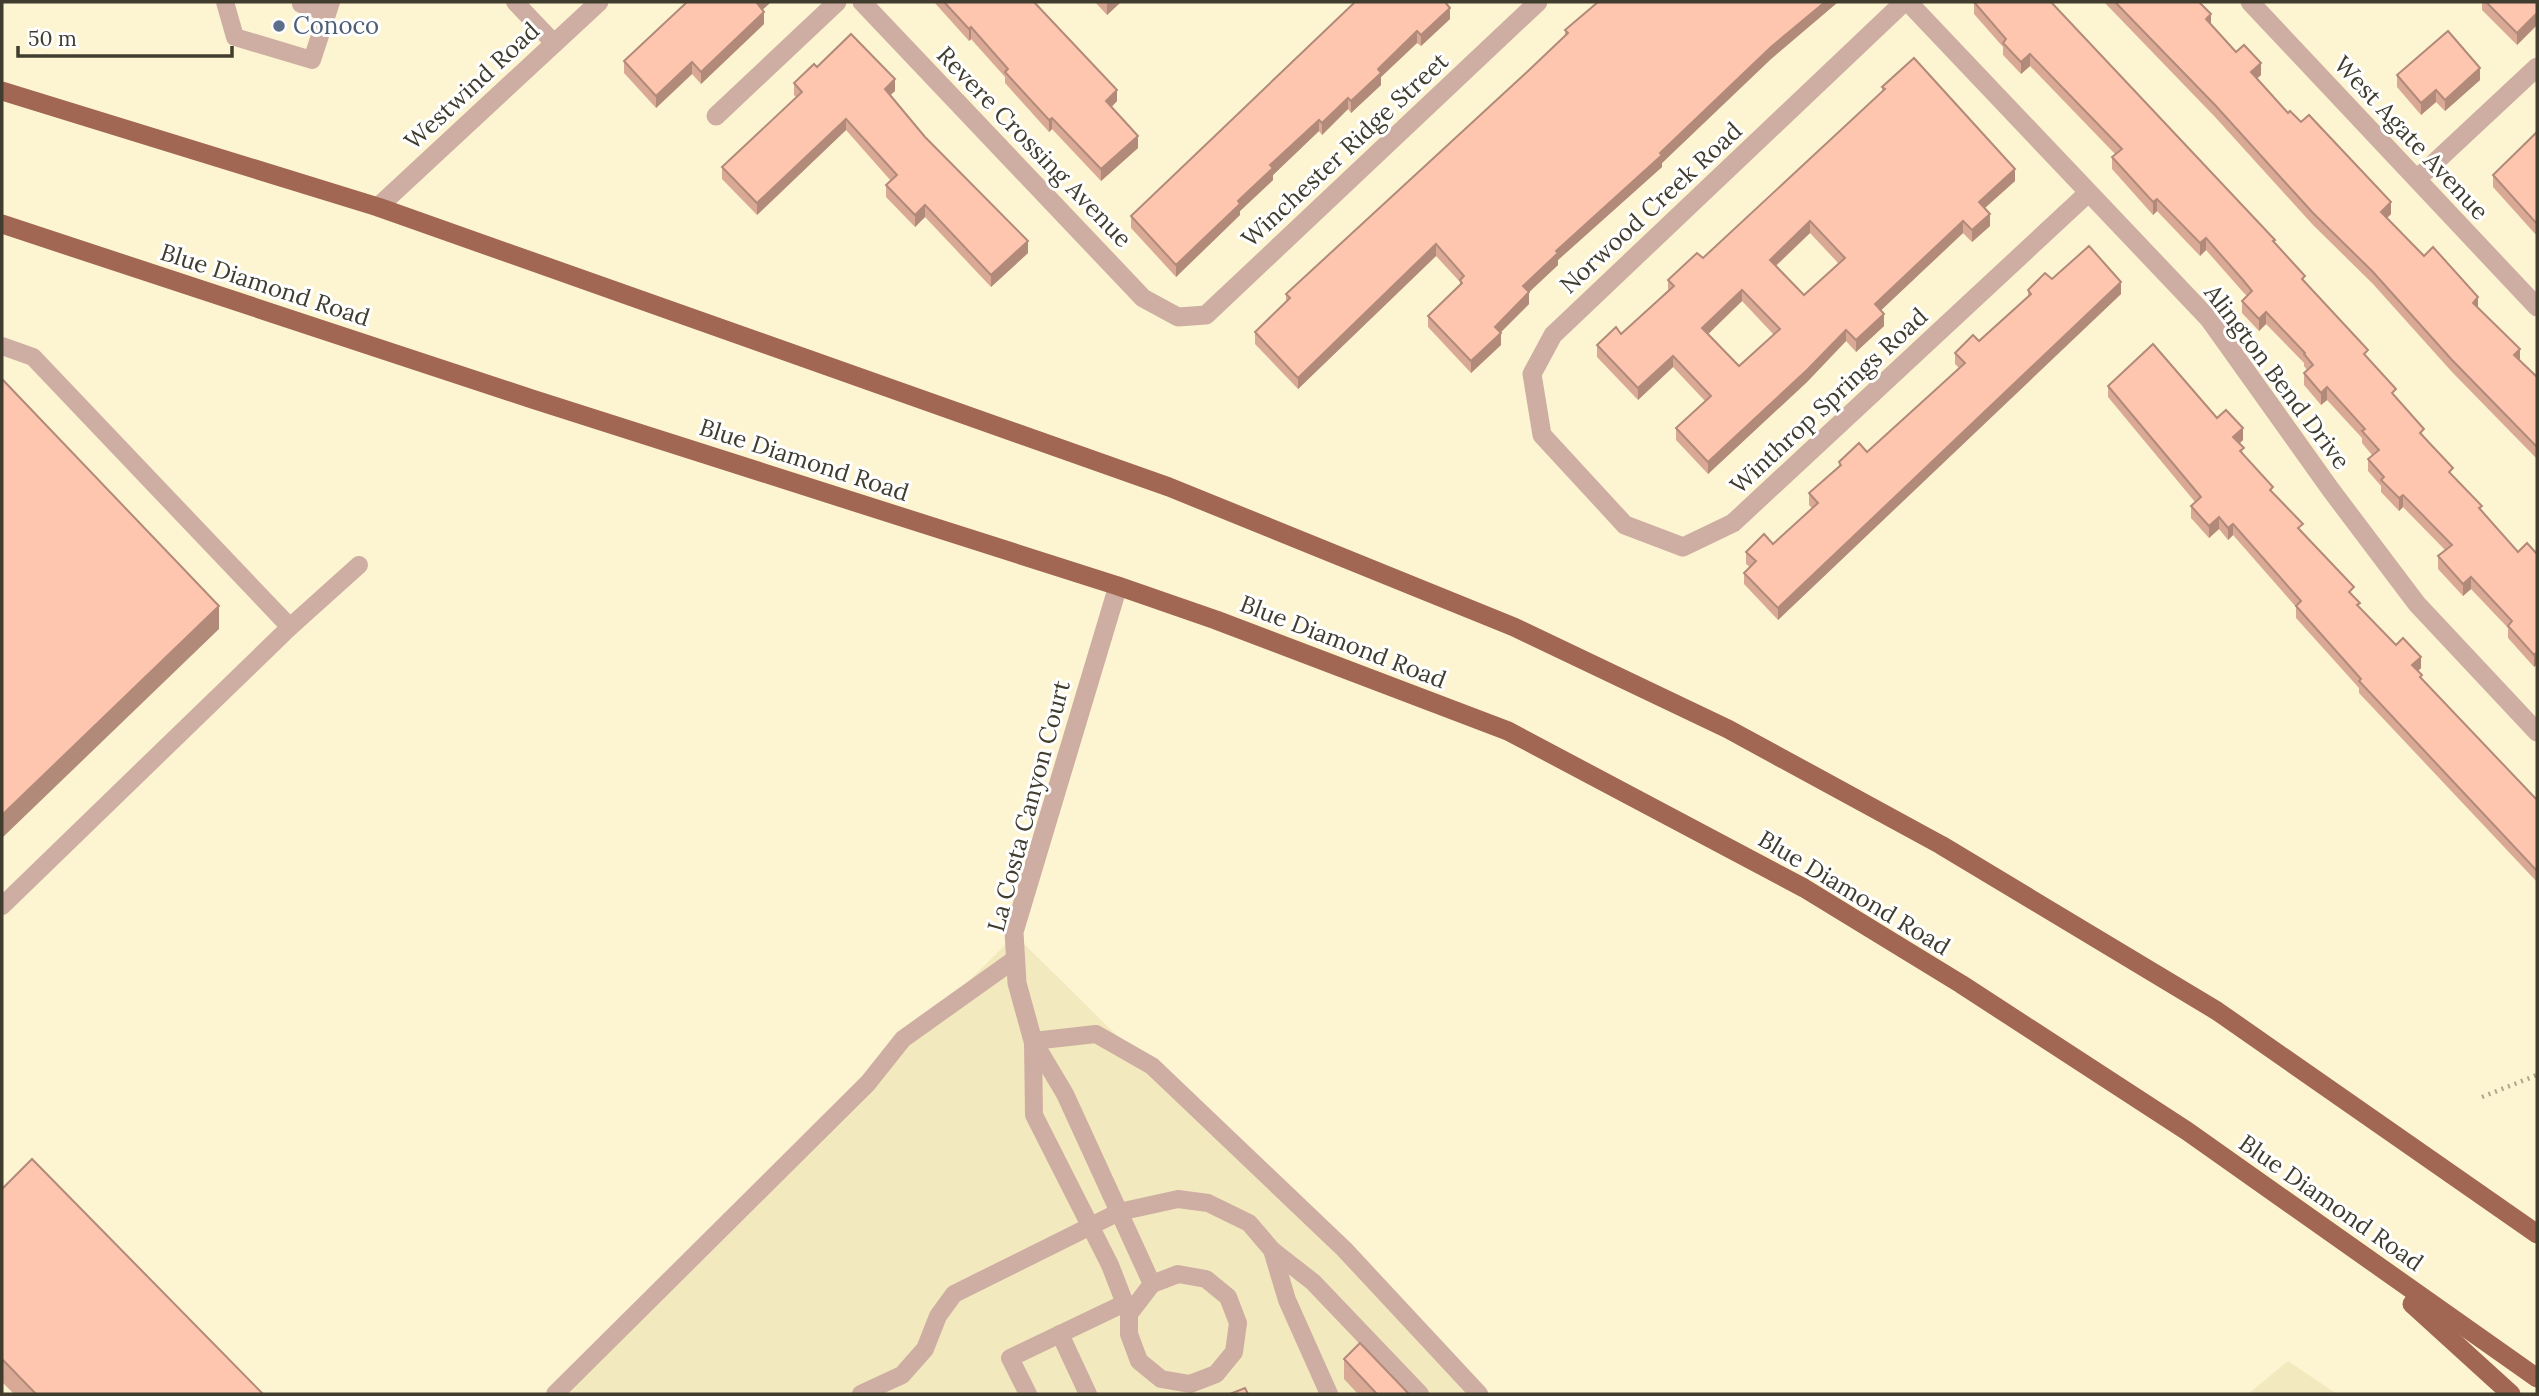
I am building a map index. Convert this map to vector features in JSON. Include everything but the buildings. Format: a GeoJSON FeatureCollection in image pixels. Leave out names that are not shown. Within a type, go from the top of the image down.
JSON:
{"type":"FeatureCollection","features":[{"type":"Feature","properties":{"kind":"highway"},"geometry":{"type":"LineString","coordinates":[[2,90],[378,207],[1169,487],[1514,627],[1728,729],[1941,845],[2217,1011],[2537,1234]]}},
{"type":"Feature","properties":{"kind":"highway"},"geometry":{"type":"LineString","coordinates":[[2,103],[23,97]]}},
{"type":"Feature","properties":{"kind":"highway","name":"Blue Diamond Road"},"geometry":{"type":"LineString","coordinates":[[2,224],[1118,586],[1216,620],[1508,731],[1804,888],[1961,984],[2187,1131],[2537,1378]]}},
{"type":"Feature","properties":{"kind":"highway"},"geometry":{"type":"LineString","coordinates":[[2357,1253],[2511,1394]]}},
{"type":"Feature","properties":{"kind":"street","name":"Westwind Road"},"geometry":{"type":"LineString","coordinates":[[378,207],[599,2]]}},
{"type":"Feature","properties":{"kind":"street"},"geometry":{"type":"LineString","coordinates":[[716,116],[836,2]]}},
{"type":"Feature","properties":{"kind":"street","name":"Revere Crossing Avenue"},"geometry":{"type":"LineString","coordinates":[[862,2],[1143,298],[1178,317]]}},
{"type":"Feature","properties":{"kind":"street","name":"Winchester Ridge Street"},"geometry":{"type":"LineString","coordinates":[[1178,317],[1206,315],[1538,2]]}},
{"type":"Feature","properties":{"kind":"street","name":"Alington Bend Drive"},"geometry":{"type":"LineString","coordinates":[[1906,2],[2209,319],[2331,490],[2417,604],[2537,732]]}},
{"type":"Feature","properties":{"kind":"street","name":"Norwood Creek Road"},"geometry":{"type":"LineString","coordinates":[[1584,480],[1542,435],[1532,374],[1553,334],[1906,2]]}},
{"type":"Feature","properties":{"kind":"street","name":"West Agate Avenue"},"geometry":{"type":"LineString","coordinates":[[2250,2],[2537,307]]}},
{"type":"Feature","properties":{"kind":"street"},"geometry":{"type":"LineString","coordinates":[[2417,179],[2537,67]]}},
{"type":"Feature","properties":{"kind":"street","name":"Winthrop Springs Road"},"geometry":{"type":"LineString","coordinates":[[1584,480],[1625,525],[1683,547],[1733,523],[2088,193]]}},
{"type":"Feature","properties":{"kind":"street","name":"La Costa Canyon Court"},"geometry":{"type":"LineString","coordinates":[[1033,1041],[1017,983],[1014,932],[1118,586]]}},
{"type":"Feature","properties":{"kind":"lane"},"geometry":{"type":"LineString","coordinates":[[225,2],[235,37],[312,60],[329,7],[301,4]]}},
{"type":"Feature","properties":{"kind":"lane"},"geometry":{"type":"LineString","coordinates":[[515,2],[554,43]]}},
{"type":"Feature","properties":{"kind":"lane"},"geometry":{"type":"LineString","coordinates":[[2,346],[33,357],[290,627]]}},
{"type":"Feature","properties":{"kind":"lane"},"geometry":{"type":"LineString","coordinates":[[2,906],[290,627],[359,565]]}},
{"type":"Feature","properties":{"kind":"lane"},"geometry":{"type":"LineString","coordinates":[[555,1394],[867,1083],[902,1039],[1015,959]]}},
{"type":"Feature","properties":{"kind":"lane"},"geometry":{"type":"LineString","coordinates":[[1033,1041],[1096,1034],[1152,1066],[1344,1250],[1479,1394]]}},
{"type":"Feature","properties":{"kind":"lane"},"geometry":{"type":"LineString","coordinates":[[1033,1041],[1065,1094],[1152,1284]]}},
{"type":"Feature","properties":{"kind":"lane"},"geometry":{"type":"LineString","coordinates":[[1028,1394],[1010,1359],[1060,1334],[1127,1308],[1152,1284],[1178,1274],[1206,1279],[1228,1297],[1238,1323],[1234,1352],[1216,1374],[1190,1384],[1161,1379],[1139,1361],[1129,1335],[1127,1308],[1091,1227],[1034,1115],[1033,1041]]}},
{"type":"Feature","properties":{"kind":"lane"},"geometry":{"type":"LineString","coordinates":[[861,1394],[902,1375],[925,1349],[937,1316],[954,1294],[1118,1212],[1178,1199],[1208,1203],[1249,1223],[1272,1250],[1313,1282],[1420,1394]]}},
{"type":"Feature","properties":{"kind":"lane"},"geometry":{"type":"LineString","coordinates":[[1272,1250],[1287,1300],[1329,1394]]}},
{"type":"Feature","properties":{"kind":"lane"},"geometry":{"type":"LineString","coordinates":[[1060,1334],[1088,1394]]}},
{"type":"Feature","properties":{"kind":"path"},"geometry":{"type":"LineString","coordinates":[[2482,1097],[2537,1074]]}},
{"type":"Feature","properties":{"kind":"shaded area"},"geometry":{"type":"Polygon","coordinates":[[[1015,935],[1481,1394],[555,1394],[1015,935]]]}},
{"type":"Feature","properties":{"kind":"shaded area"},"geometry":{"type":"Polygon","coordinates":[[[2288,1361],[2337,1394],[2248,1394],[2288,1361]]]}},
{"type":"Feature","properties":{"kind":"place","name":"Conoco"},"geometry":{"type":"Point","coordinates":[279,26]}}]}
